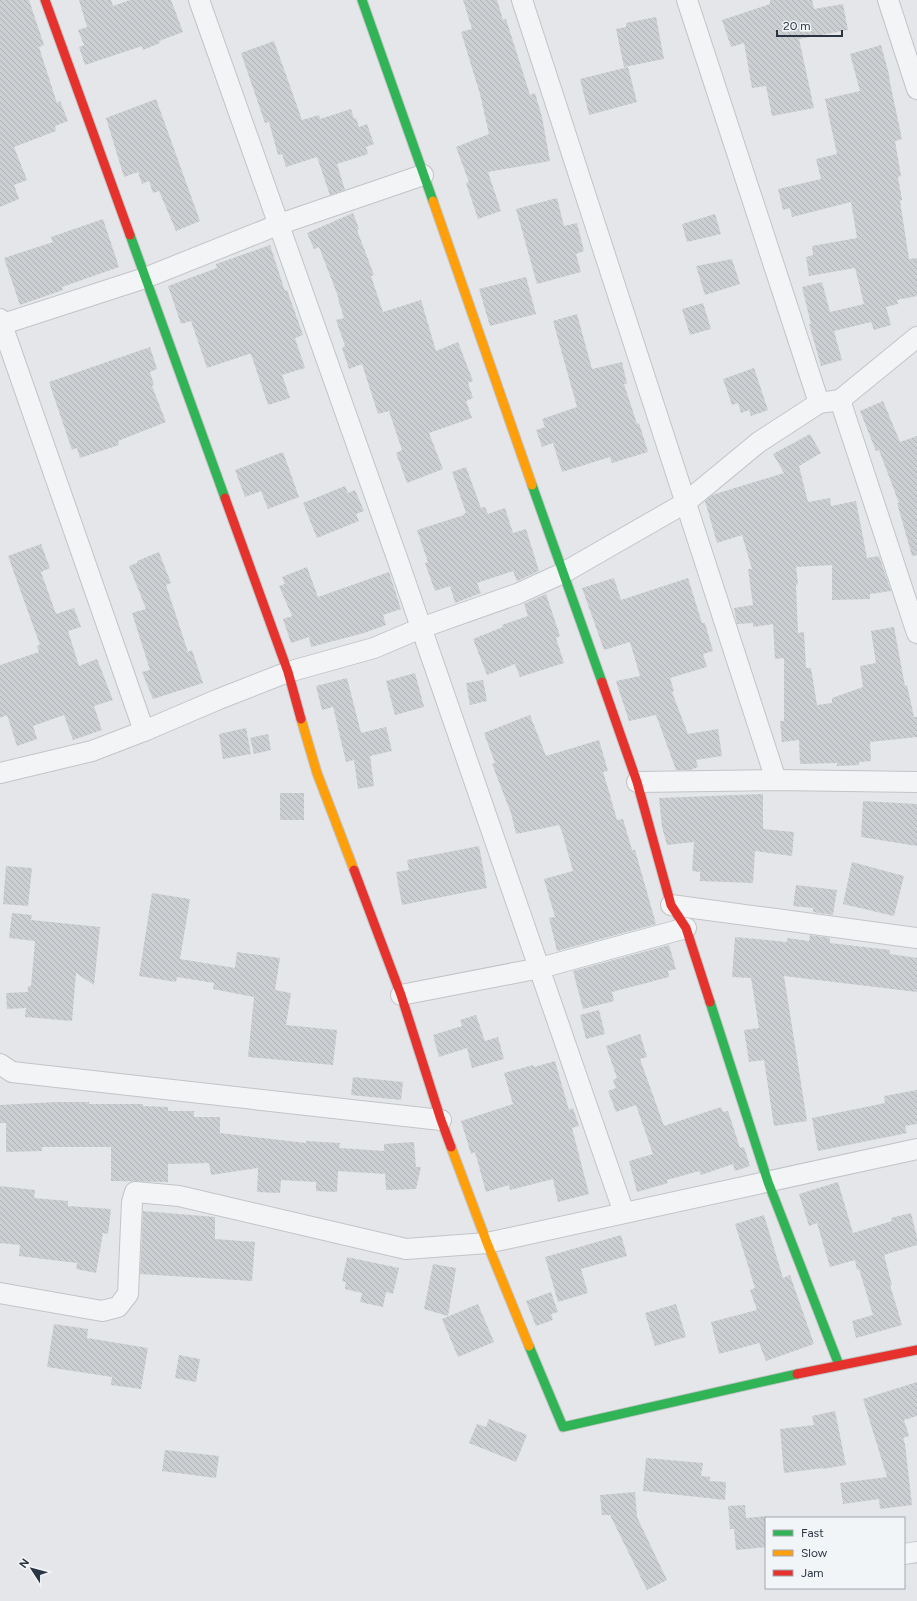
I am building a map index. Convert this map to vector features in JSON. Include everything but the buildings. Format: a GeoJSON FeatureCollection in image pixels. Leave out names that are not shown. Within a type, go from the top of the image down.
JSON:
{"type":"FeatureCollection","features":[{"type":"Feature","properties":{"kind":"street"},"geometry":{"type":"LineString","coordinates":[[45,0],[288,672],[317,773],[401,995],[440,1120],[487,1243],[563,1427],[839,1365],[917,1350]]}},
{"type":"Feature","properties":{"kind":"street"},"geometry":{"type":"LineString","coordinates":[[199,0],[280,224],[422,628],[624,1213]]}},
{"type":"Feature","properties":{"kind":"street"},"geometry":{"type":"LineString","coordinates":[[362,0],[562,573],[637,782],[671,905],[686,928],[768,1182],[839,1365]]}},
{"type":"Feature","properties":{"kind":"street"},"geometry":{"type":"LineString","coordinates":[[522,0],[776,780]]}},
{"type":"Feature","properties":{"kind":"street"},"geometry":{"type":"LineString","coordinates":[[687,0],[819,403]]}},
{"type":"Feature","properties":{"kind":"street"},"geometry":{"type":"LineString","coordinates":[[888,0],[917,89]]}},
{"type":"Feature","properties":{"kind":"street"},"geometry":{"type":"LineString","coordinates":[[144,731],[1,323],[145,278],[280,224],[423,175]]}},
{"type":"Feature","properties":{"kind":"street"},"geometry":{"type":"LineString","coordinates":[[0,773],[92,751],[144,731],[219,698],[288,672],[374,648],[422,628],[517,594],[562,573],[685,502],[759,442],[819,403],[840,400],[917,337]]}},
{"type":"Feature","properties":{"kind":"street"},"geometry":{"type":"LineString","coordinates":[[840,400],[917,633]]}},
{"type":"Feature","properties":{"kind":"street"},"geometry":{"type":"LineString","coordinates":[[637,782],[776,780],[917,782]]}},
{"type":"Feature","properties":{"kind":"street"},"geometry":{"type":"LineString","coordinates":[[671,905],[917,938]]}},
{"type":"Feature","properties":{"kind":"street"},"geometry":{"type":"LineString","coordinates":[[401,995],[540,968],[686,928]]}},
{"type":"Feature","properties":{"kind":"street"},"geometry":{"type":"LineString","coordinates":[[0,1064],[12,1072],[440,1120]]}},
{"type":"Feature","properties":{"kind":"street"},"geometry":{"type":"LineString","coordinates":[[0,1293],[102,1311],[118,1307],[128,1294],[133,1216],[132,1202],[135,1192],[179,1196],[406,1249],[487,1243],[917,1149]]}},
{"type":"Feature","properties":{"kind":"street"},"geometry":{"type":"LineString","coordinates":[[905,1554],[917,1552]]}},
{"type":"Feature","properties":{"kind":"traffic: fast"},"geometry":{"type":"LineString","coordinates":[[362,0],[433,201]]}},
{"type":"Feature","properties":{"kind":"traffic: fast"},"geometry":{"type":"LineString","coordinates":[[130,235],[225,498]]}},
{"type":"Feature","properties":{"kind":"traffic: fast"},"geometry":{"type":"LineString","coordinates":[[532,485],[602,682]]}},
{"type":"Feature","properties":{"kind":"traffic: fast"},"geometry":{"type":"LineString","coordinates":[[710,1002],[768,1182],[839,1365]]}},
{"type":"Feature","properties":{"kind":"traffic: fast"},"geometry":{"type":"LineString","coordinates":[[529,1346],[563,1427],[797,1374]]}},
{"type":"Feature","properties":{"kind":"traffic: slow"},"geometry":{"type":"LineString","coordinates":[[433,201],[532,485]]}},
{"type":"Feature","properties":{"kind":"traffic: slow"},"geometry":{"type":"LineString","coordinates":[[301,719],[317,773],[354,870]]}},
{"type":"Feature","properties":{"kind":"traffic: slow"},"geometry":{"type":"LineString","coordinates":[[451,1147],[487,1243],[529,1346]]}},
{"type":"Feature","properties":{"kind":"traffic: jam"},"geometry":{"type":"LineString","coordinates":[[45,0],[130,235]]}},
{"type":"Feature","properties":{"kind":"traffic: jam"},"geometry":{"type":"LineString","coordinates":[[225,498],[288,672],[301,719]]}},
{"type":"Feature","properties":{"kind":"traffic: jam"},"geometry":{"type":"LineString","coordinates":[[602,682],[637,782],[671,905],[686,928],[710,1002]]}},
{"type":"Feature","properties":{"kind":"traffic: jam"},"geometry":{"type":"LineString","coordinates":[[354,870],[401,995],[451,1147]]}},
{"type":"Feature","properties":{"kind":"traffic: jam"},"geometry":{"type":"LineString","coordinates":[[797,1374],[917,1350]]}}]}
